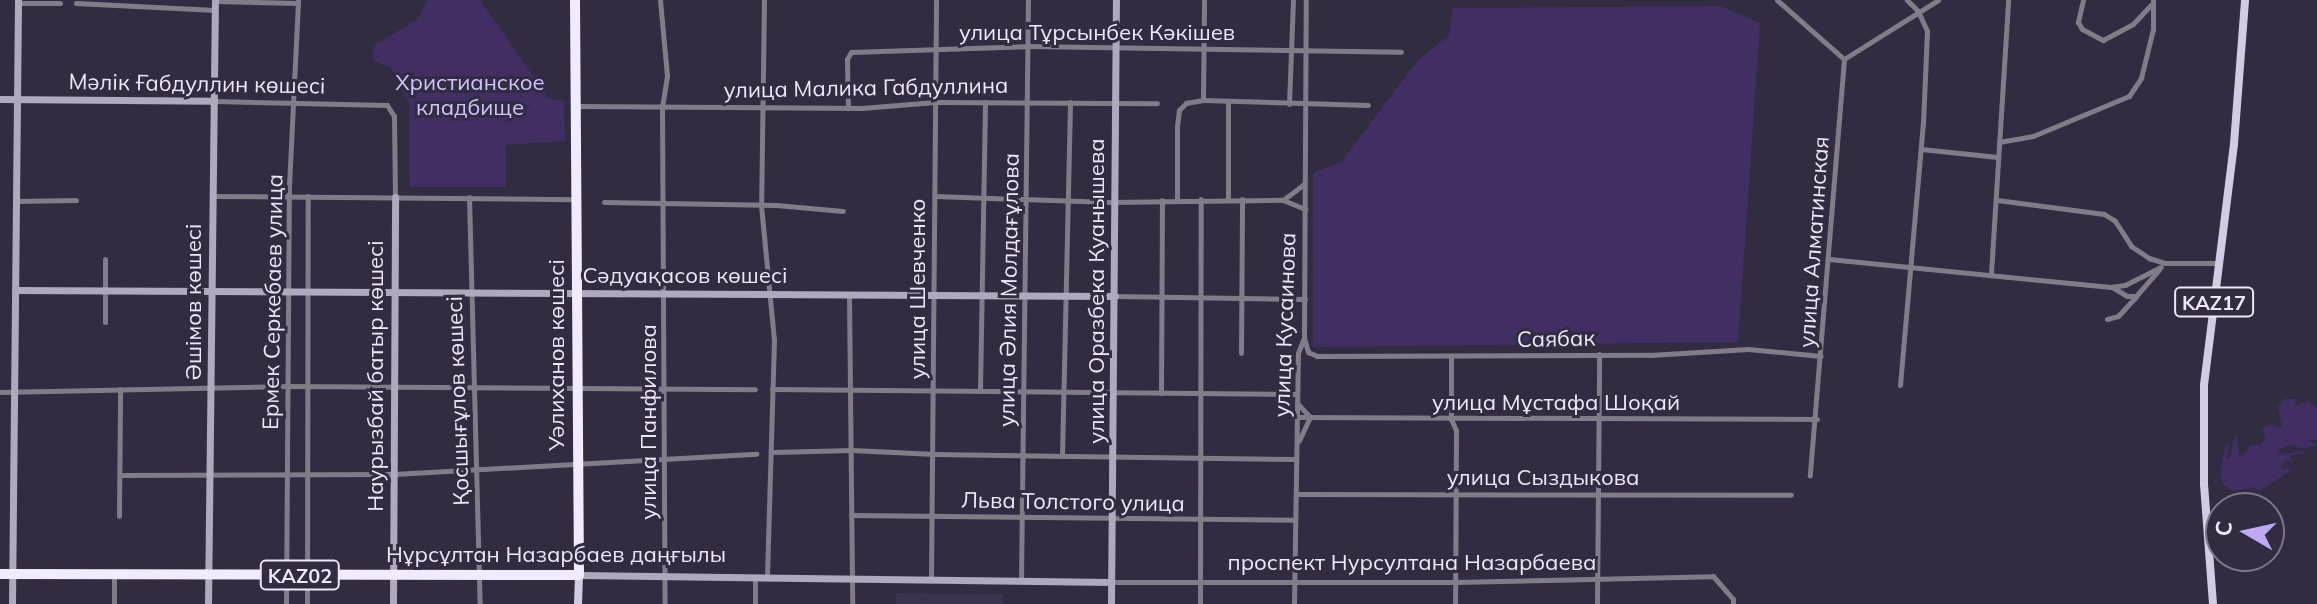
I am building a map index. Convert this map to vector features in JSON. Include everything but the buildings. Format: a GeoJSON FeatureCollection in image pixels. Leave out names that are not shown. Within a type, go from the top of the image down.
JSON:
{"type":"FeatureCollection","features":[{"type":"Feature","properties":{"kind":"highway","name":"Уәлиханов көшесі"},"geometry":{"type":"LineString","coordinates":[[574,0],[579,575]]}},
{"type":"Feature","properties":{"kind":"highway"},"geometry":{"type":"LineString","coordinates":[[574,0],[575,143]]}},
{"type":"Feature","properties":{"kind":"highway","name":"Нұрсұлтан Назарбаев даңғылы"},"geometry":{"type":"LineString","coordinates":[[0,574],[579,575]]}},
{"type":"Feature","properties":{"kind":"main road","name":"KAZ17"},"geometry":{"type":"LineString","coordinates":[[2213,604],[2203,410],[2234,144],[2245,0]]}},
{"type":"Feature","properties":{"kind":"main road","name":"Уәлиханов көшесі"},"geometry":{"type":"LineString","coordinates":[[578,604],[579,575]]}},
{"type":"Feature","properties":{"kind":"street","name":"улица Панфилова"},"geometry":{"type":"LineString","coordinates":[[660,0],[667,76],[662,107],[666,294],[665,604]]}},
{"type":"Feature","properties":{"kind":"street"},"geometry":{"type":"LineString","coordinates":[[764,0],[761,205],[767,294],[774,329],[773,452],[767,576]]}},
{"type":"Feature","properties":{"kind":"street","name":"улица Шевченко"},"geometry":{"type":"LineString","coordinates":[[931,578],[934,516],[936,0]]}},
{"type":"Feature","properties":{"kind":"street","name":"улица Әлия Молдағұлова"},"geometry":{"type":"LineString","coordinates":[[1021,580],[1022,296],[1028,0]]}},
{"type":"Feature","properties":{"kind":"street","name":"улица Оразбека Куанышева"},"geometry":{"type":"LineString","coordinates":[[1111,604],[1116,0]]}},
{"type":"Feature","properties":{"kind":"street"},"geometry":{"type":"LineString","coordinates":[[1203,100],[1204,0]]}},
{"type":"Feature","properties":{"kind":"street"},"geometry":{"type":"LineString","coordinates":[[1289,104],[1293,0]]}},
{"type":"Feature","properties":{"kind":"street","name":"улица Кусаинова"},"geometry":{"type":"LineString","coordinates":[[1294,604],[1296,402],[1305,299],[1306,0]]}},
{"type":"Feature","properties":{"kind":"street"},"geometry":{"type":"LineString","coordinates":[[1777,0],[1844,59],[1938,0]]}},
{"type":"Feature","properties":{"kind":"street"},"geometry":{"type":"LineString","coordinates":[[1900,385],[1921,149],[1927,31],[1918,11],[1907,0]]}},
{"type":"Feature","properties":{"kind":"street"},"geometry":{"type":"LineString","coordinates":[[1991,273],[2008,0]]}},
{"type":"Feature","properties":{"kind":"street"},"geometry":{"type":"LineString","coordinates":[[2083,0],[2078,22],[2082,29],[2103,40],[2145,15],[2153,0]]}},
{"type":"Feature","properties":{"kind":"street"},"geometry":{"type":"LineString","coordinates":[[1999,142],[2033,136],[2129,96],[2144,66],[2153,29],[2153,0]]}},
{"type":"Feature","properties":{"kind":"street"},"geometry":{"type":"LineString","coordinates":[[12,604],[18,1],[60,3]]}},
{"type":"Feature","properties":{"kind":"street"},"geometry":{"type":"LineString","coordinates":[[76,3],[298,2]]}},
{"type":"Feature","properties":{"kind":"street","name":"Ермек Серкебаев улица"},"geometry":{"type":"LineString","coordinates":[[286,604],[287,292],[298,2]]}},
{"type":"Feature","properties":{"kind":"street","name":"Әшімов көшесі"},"geometry":{"type":"LineString","coordinates":[[208,604],[215,4]]}},
{"type":"Feature","properties":{"kind":"street","name":"улица Тұрсынбек Кәкішев"},"geometry":{"type":"LineString","coordinates":[[848,108],[847,59],[851,52],[1028,46],[1401,52]]}},
{"type":"Feature","properties":{"kind":"street","name":"улица Алматинская"},"geometry":{"type":"LineString","coordinates":[[1810,476],[1844,59]]}},
{"type":"Feature","properties":{"kind":"street","name":"Мәлік Ғабдуллин көшесі"},"geometry":{"type":"LineString","coordinates":[[0,99],[379,104],[392,110],[395,197]]}},
{"type":"Feature","properties":{"kind":"street"},"geometry":{"type":"LineString","coordinates":[[1177,200],[1177,126],[1179,110],[1186,103],[1203,100],[1368,105]]}},
{"type":"Feature","properties":{"kind":"street"},"geometry":{"type":"LineString","coordinates":[[1228,101],[1228,199]]}},
{"type":"Feature","properties":{"kind":"street","name":"улица Малика Габдуллина"},"geometry":{"type":"LineString","coordinates":[[576,106],[848,108],[935,102],[1157,103]]}},
{"type":"Feature","properties":{"kind":"street"},"geometry":{"type":"LineString","coordinates":[[980,390],[985,102]]}},
{"type":"Feature","properties":{"kind":"street"},"geometry":{"type":"LineString","coordinates":[[1062,456],[1070,102]]}},
{"type":"Feature","properties":{"kind":"street"},"geometry":{"type":"LineString","coordinates":[[1921,149],[1998,157]]}},
{"type":"Feature","properties":{"kind":"street"},"geometry":{"type":"LineString","coordinates":[[1283,200],[1305,183]]}},
{"type":"Feature","properties":{"kind":"street"},"geometry":{"type":"LineString","coordinates":[[213,196],[575,199]]}},
{"type":"Feature","properties":{"kind":"street","name":"Ермек Серкебаев улица"},"geometry":{"type":"LineString","coordinates":[[307,604],[308,196]]}},
{"type":"Feature","properties":{"kind":"street"},"geometry":{"type":"LineString","coordinates":[[935,196],[1116,201],[1283,200],[1305,209]]}},
{"type":"Feature","properties":{"kind":"street","name":"Наурызбай батыр көшесі"},"geometry":{"type":"LineString","coordinates":[[393,604],[395,197]]}},
{"type":"Feature","properties":{"kind":"street","name":"Қосшығұлов көшесі"},"geometry":{"type":"LineString","coordinates":[[469,197],[480,604]]}},
{"type":"Feature","properties":{"kind":"street"},"geometry":{"type":"LineString","coordinates":[[1200,604],[1201,199]]}},
{"type":"Feature","properties":{"kind":"street"},"geometry":{"type":"LineString","coordinates":[[1241,353],[1242,199]]}},
{"type":"Feature","properties":{"kind":"street"},"geometry":{"type":"LineString","coordinates":[[16,201],[76,200]]}},
{"type":"Feature","properties":{"kind":"street"},"geometry":{"type":"LineString","coordinates":[[1161,393],[1162,200]]}},
{"type":"Feature","properties":{"kind":"street"},"geometry":{"type":"LineString","coordinates":[[1997,200],[2104,214],[2115,221],[2131,246],[2157,261],[2219,263]]}},
{"type":"Feature","properties":{"kind":"street"},"geometry":{"type":"LineString","coordinates":[[604,202],[761,205],[843,211]]}},
{"type":"Feature","properties":{"kind":"street"},"geometry":{"type":"LineString","coordinates":[[105,259],[105,322]]}},
{"type":"Feature","properties":{"kind":"street"},"geometry":{"type":"LineString","coordinates":[[1829,259],[2111,287],[2125,285],[2148,270],[2172,263]]}},
{"type":"Feature","properties":{"kind":"street"},"geometry":{"type":"LineString","coordinates":[[2107,319],[2118,316],[2161,267]]}},
{"type":"Feature","properties":{"kind":"street"},"geometry":{"type":"LineString","coordinates":[[2111,287],[2127,296],[2136,296]]}},
{"type":"Feature","properties":{"kind":"street","name":"Сәдуақасов көшесі"},"geometry":{"type":"LineString","coordinates":[[15,290],[1115,296]]}},
{"type":"Feature","properties":{"kind":"street"},"geometry":{"type":"LineString","coordinates":[[849,295],[852,604]]}},
{"type":"Feature","properties":{"kind":"street"},"geometry":{"type":"LineString","coordinates":[[1115,296],[1305,299]]}},
{"type":"Feature","properties":{"kind":"street","name":"Саябак"},"geometry":{"type":"LineString","coordinates":[[1304,337],[1308,352],[1317,356],[1451,358],[1748,349],[1821,356]]}},
{"type":"Feature","properties":{"kind":"street"},"geometry":{"type":"LineString","coordinates":[[1597,604],[1596,419],[1599,354]]}},
{"type":"Feature","properties":{"kind":"street"},"geometry":{"type":"LineString","coordinates":[[1451,358],[1451,419],[1456,430],[1455,604]]}},
{"type":"Feature","properties":{"kind":"street"},"geometry":{"type":"LineString","coordinates":[[0,392],[289,386],[755,389]]}},
{"type":"Feature","properties":{"kind":"street"},"geometry":{"type":"LineString","coordinates":[[119,516],[120,389]]}},
{"type":"Feature","properties":{"kind":"street"},"geometry":{"type":"LineString","coordinates":[[772,389],[1297,394]]}},
{"type":"Feature","properties":{"kind":"street"},"geometry":{"type":"LineString","coordinates":[[1296,402],[1310,417],[1296,450]]}},
{"type":"Feature","properties":{"kind":"street","name":"улица Мұстафа Шоқай"},"geometry":{"type":"LineString","coordinates":[[1296,417],[1817,419]]}},
{"type":"Feature","properties":{"kind":"street"},"geometry":{"type":"LineString","coordinates":[[773,452],[852,450],[1022,456],[1296,459]]}},
{"type":"Feature","properties":{"kind":"street"},"geometry":{"type":"LineString","coordinates":[[120,475],[394,474],[756,454]]}},
{"type":"Feature","properties":{"kind":"street","name":"улица Сыздыкова"},"geometry":{"type":"LineString","coordinates":[[1296,494],[1791,495]]}},
{"type":"Feature","properties":{"kind":"street","name":"Льва Толстого улица"},"geometry":{"type":"LineString","coordinates":[[851,515],[1295,520]]}},
{"type":"Feature","properties":{"kind":"street"},"geometry":{"type":"LineString","coordinates":[[114,575],[114,604]]}},
{"type":"Feature","properties":{"kind":"street","name":"Нұрсұлтан Назарбаев даңғылы"},"geometry":{"type":"LineString","coordinates":[[579,575],[851,576],[1111,582]]}},
{"type":"Feature","properties":{"kind":"street"},"geometry":{"type":"LineString","coordinates":[[755,576],[755,604]]}},
{"type":"Feature","properties":{"kind":"street","name":"проспект Нурсултана Назарбаева"},"geometry":{"type":"LineString","coordinates":[[1111,582],[1455,582],[1713,576],[1733,599],[1733,604]]}},
{"type":"Feature","properties":{"kind":"shaded area"},"geometry":{"type":"Polygon","coordinates":[[[896,593],[1003,594],[1003,604],[896,604],[896,593]]]}},
{"type":"Feature","properties":{"kind":"green space","name":"Христианское кладбище"},"geometry":{"type":"Polygon","coordinates":[[[427,0],[480,0],[549,99],[564,101],[565,141],[506,145],[506,187],[410,187],[409,104],[390,67],[373,60],[373,46],[418,19],[427,0]]]}},
{"type":"Feature","properties":{"kind":"green space"},"geometry":{"type":"Polygon","coordinates":[[[1720,6],[1760,23],[1738,342],[1313,347],[1313,173],[1341,162],[1418,60],[1449,35],[1453,8],[1720,6]]]}},
{"type":"Feature","properties":{"kind":"green space"},"geometry":{"type":"Polygon","coordinates":[[[2285,399],[2295,399],[2296,406],[2309,401],[2317,408],[2317,440],[2311,439],[2310,442],[2317,445],[2306,449],[2290,445],[2278,450],[2280,454],[2303,451],[2303,454],[2289,455],[2293,461],[2285,460],[2281,470],[2289,467],[2291,470],[2260,491],[2253,487],[2234,491],[2223,485],[2220,474],[2225,445],[2229,445],[2227,457],[2230,458],[2237,435],[2239,455],[2243,456],[2251,444],[2259,445],[2266,438],[2262,431],[2265,427],[2270,424],[2282,428],[2278,407],[2285,399]]]}}]}
